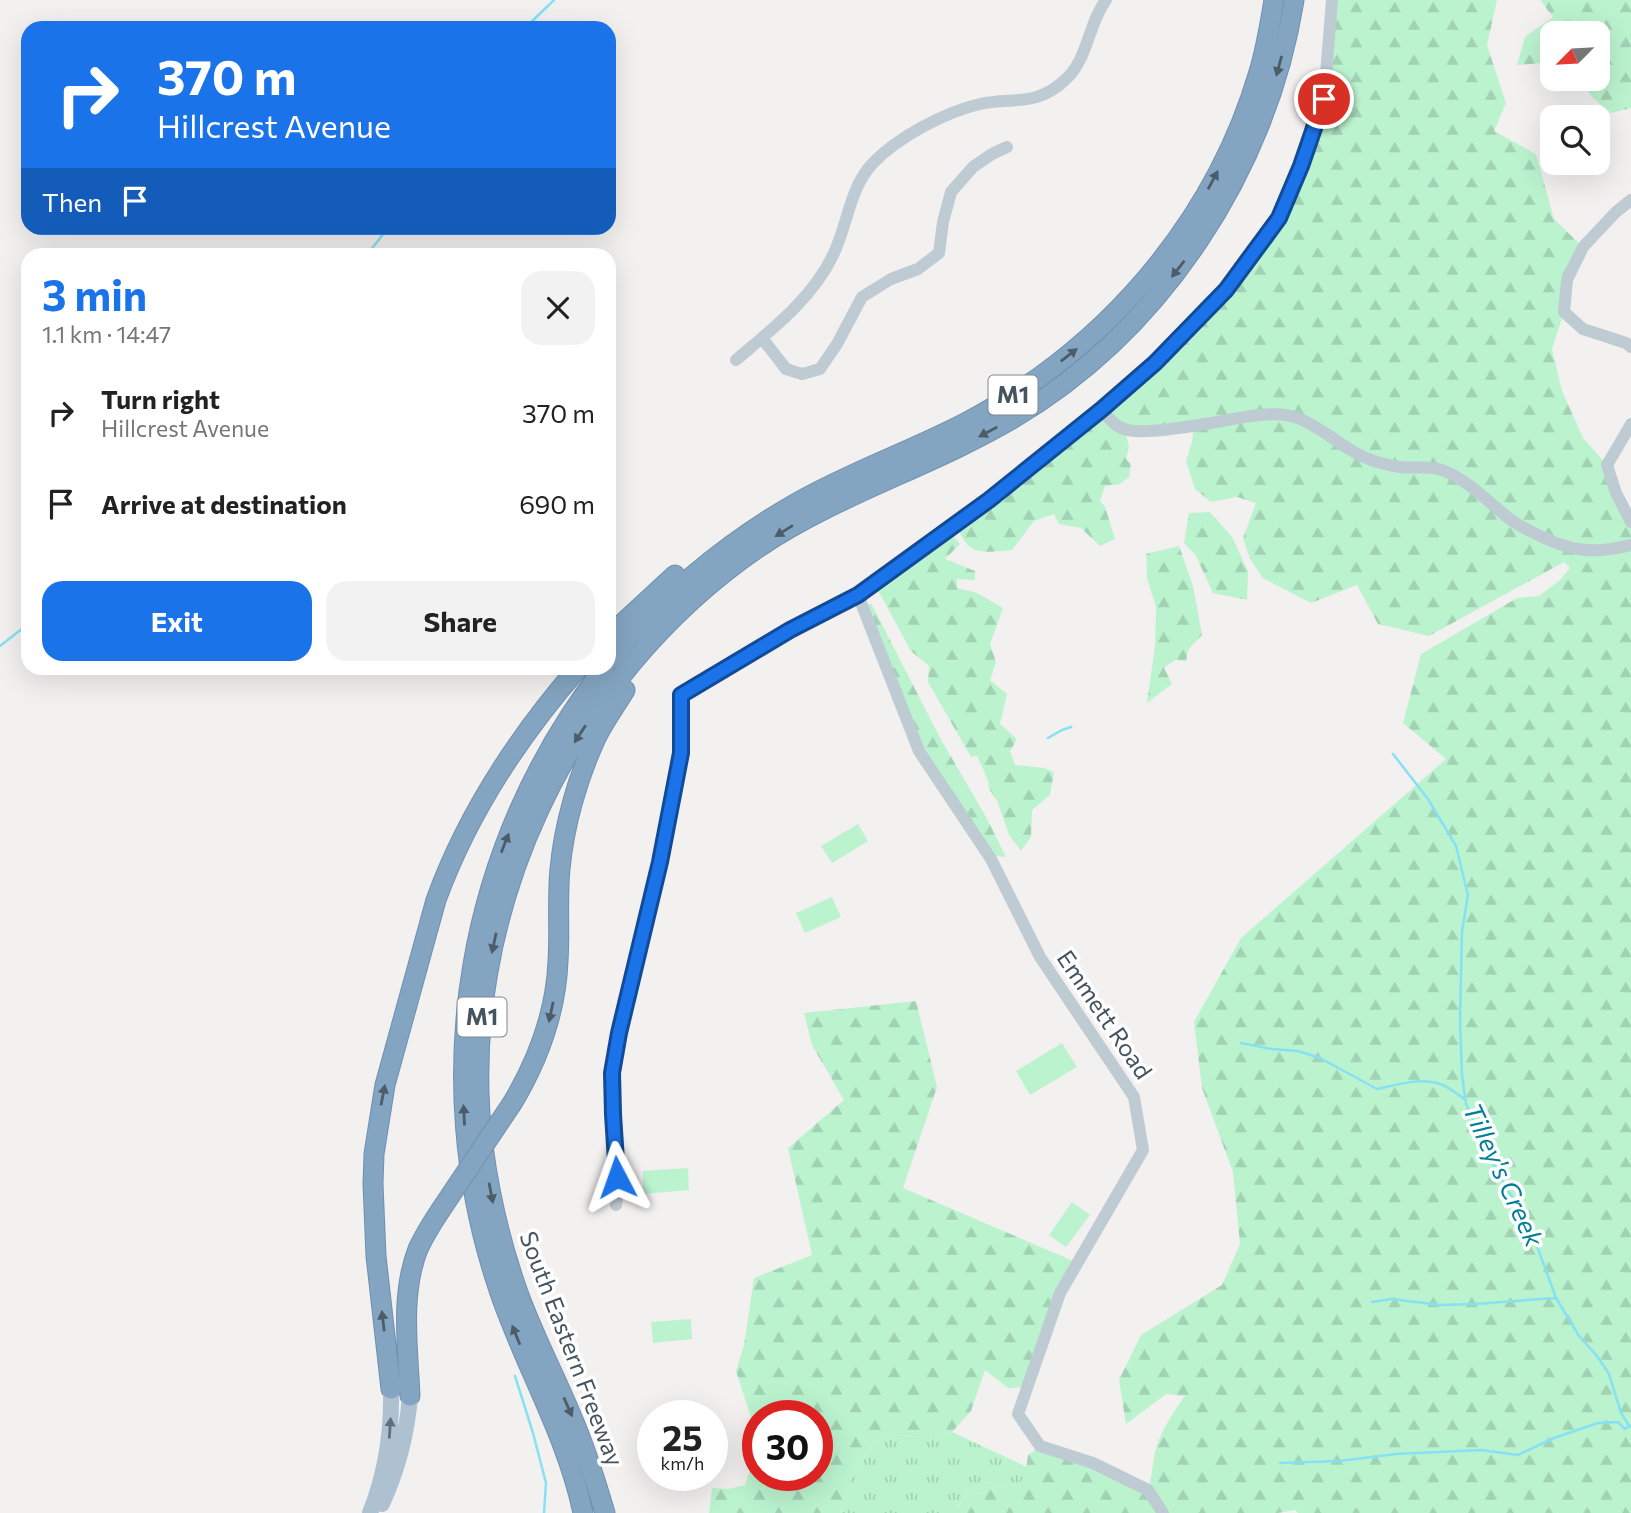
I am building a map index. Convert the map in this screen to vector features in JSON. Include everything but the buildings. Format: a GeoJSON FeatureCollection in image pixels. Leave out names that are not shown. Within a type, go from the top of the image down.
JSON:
{"type":"FeatureCollection","features":[{"type":"Feature","properties":{"kind":"highway","name":"M1"},"geometry":{"type":"LineString","coordinates":[[616,654],[681,586],[753,530],[794,504],[963,424],[1005,400],[1044,374],[1114,315],[1147,279],[1176,241],[1224,160],[1243,118],[1259,72],[1274,0]]}},
{"type":"Feature","properties":{"kind":"highway","name":"South Eastern Freeway"},"geometry":{"type":"LineString","coordinates":[[604,1513],[593,1472],[570,1411],[515,1284],[491,1195],[483,1145],[480,1067],[489,965],[499,920],[529,831],[548,789],[570,749],[624,672],[687,605],[723,574],[797,523],[972,441],[1013,418],[1087,365],[1122,333],[1184,262],[1233,183],[1254,141],[1275,82],[1294,0]]}},
{"type":"Feature","properties":{"kind":"highway"},"geometry":{"type":"LineString","coordinates":[[616,630],[679,572],[789,497],[832,475],[963,424]]}},
{"type":"Feature","properties":{"kind":"highway","name":"M1"},"geometry":{"type":"LineString","coordinates":[[401,1392],[407,1300],[418,1249],[440,1211],[513,1102],[536,1061],[548,1028],[555,996],[560,870],[567,824],[597,735],[633,678],[723,574]]}},
{"type":"Feature","properties":{"kind":"highway"},"geometry":{"type":"LineString","coordinates":[[401,1392],[376,1256],[374,1154],[385,1085],[444,877],[474,815],[502,768],[534,722],[572,675]]}},
{"type":"Feature","properties":{"kind":"highway","name":"South Eastern Freeway"},"geometry":{"type":"LineString","coordinates":[[583,1513],[568,1461],[515,1334],[485,1246],[467,1154],[462,1063],[471,971],[480,925],[497,866],[533,781],[565,724],[599,675]]}},
{"type":"Feature","properties":{"kind":"main road"},"geometry":{"type":"LineString","coordinates":[[370,1513],[401,1392]]}},
{"type":"Feature","properties":{"kind":"main road"},"geometry":{"type":"LineString","coordinates":[[378,1513],[392,1483],[403,1449],[408,1421],[401,1392]]}},
{"type":"Feature","properties":{"kind":"street"},"geometry":{"type":"LineString","coordinates":[[736,360],[794,308],[820,277],[834,254],[857,186],[872,164],[896,142],[949,113],[981,104],[1020,101],[1047,94],[1067,79],[1080,61],[1091,26],[1106,0]]}},
{"type":"Feature","properties":{"kind":"street"},"geometry":{"type":"LineString","coordinates":[[616,1205],[618,1192],[612,1073],[660,862],[681,753],[681,695],[790,630],[858,595],[989,500],[1155,363],[1226,290],[1279,218],[1301,166],[1324,99],[1332,0]]}},
{"type":"Feature","properties":{"kind":"street"},"geometry":{"type":"LineString","coordinates":[[762,338],[786,369],[802,374],[820,369],[862,297],[891,279],[919,269],[939,253],[951,192],[973,167],[1007,148]]}},
{"type":"Feature","properties":{"kind":"street"},"geometry":{"type":"LineString","coordinates":[[1631,200],[1583,247],[1567,281],[1564,312],[1583,329],[1631,347]]}},
{"type":"Feature","properties":{"kind":"street"},"geometry":{"type":"LineString","coordinates":[[1101,410],[1116,426],[1144,432],[1252,416],[1286,414],[1319,427],[1342,446],[1371,460],[1400,467],[1440,469],[1467,482],[1509,519],[1564,547],[1608,551],[1631,545]]}},
{"type":"Feature","properties":{"kind":"street"},"geometry":{"type":"LineString","coordinates":[[1631,424],[1606,466],[1631,522]]}},
{"type":"Feature","properties":{"kind":"street","name":"Emmett Road"},"geometry":{"type":"LineString","coordinates":[[858,595],[919,751],[990,859],[1040,957],[1134,1097],[1143,1150],[1060,1293],[1018,1414],[1040,1446],[1093,1463],[1147,1490],[1163,1513]]}},
{"type":"Feature","properties":{"kind":"green space"},"geometry":{"type":"Polygon","coordinates":[[[1332,0],[1497,0],[1487,45],[1506,103],[1494,131],[1536,154],[1554,219],[1583,247],[1552,349],[1562,391],[1583,438],[1607,465],[1631,522],[1631,1513],[1298,1513],[1295,1510],[1278,1513],[957,1513],[957,1508],[972,1489],[1018,1485],[1025,1476],[1028,1455],[1040,1446],[1148,1489],[1159,1439],[1185,1396],[1166,1394],[1126,1424],[1119,1380],[1141,1335],[1222,1285],[1240,1244],[1233,1172],[1202,1088],[1194,1022],[1241,938],[1446,759],[1403,723],[1421,654],[1517,598],[1539,596],[1560,580],[1570,568],[1564,562],[1429,636],[1378,624],[1357,585],[1311,603],[1263,578],[1250,559],[1243,538],[1256,503],[1237,497],[1211,502],[1195,489],[1186,461],[1192,442],[1194,421],[1125,429],[1129,447],[1126,459],[1131,464],[1129,477],[1120,484],[1105,486],[1100,501],[1105,507],[1115,539],[1100,546],[1081,528],[1059,524],[1054,514],[1034,521],[1012,550],[983,552],[965,542],[956,524],[1101,410],[1227,290],[1282,212],[1324,99],[1332,0]]]}},
{"type":"Feature","properties":{"kind":"green space"},"geometry":{"type":"Polygon","coordinates":[[[1540,0],[1631,0],[1631,108],[1611,113],[1610,105],[1601,105],[1588,91],[1610,91],[1610,21],[1547,21],[1553,17],[1540,0]]]}},
{"type":"Feature","properties":{"kind":"green space"},"geometry":{"type":"Polygon","coordinates":[[[1540,26],[1540,63],[1517,65],[1525,37],[1540,26]]]}},
{"type":"Feature","properties":{"kind":"green space"},"geometry":{"type":"Polygon","coordinates":[[[1210,512],[1232,537],[1248,571],[1247,600],[1213,593],[1196,556],[1184,543],[1189,513],[1210,512]]]}},
{"type":"Feature","properties":{"kind":"green space"},"geometry":{"type":"Polygon","coordinates":[[[953,536],[960,544],[945,559],[975,571],[975,580],[957,579],[957,588],[977,593],[1003,608],[990,644],[996,662],[990,680],[1007,694],[1000,724],[1017,739],[1010,751],[1015,765],[1044,768],[1054,772],[1050,795],[1032,810],[1031,837],[1021,851],[1009,835],[977,756],[971,757],[928,682],[929,666],[911,651],[880,594],[872,585],[925,546],[929,552],[953,536]]]}},
{"type":"Feature","properties":{"kind":"green space"},"geometry":{"type":"Polygon","coordinates":[[[1179,546],[1193,586],[1202,635],[1188,650],[1186,661],[1175,660],[1164,668],[1172,684],[1147,703],[1155,646],[1156,607],[1147,578],[1146,554],[1179,546]]]}},
{"type":"Feature","properties":{"kind":"green space"},"geometry":{"type":"Polygon","coordinates":[[[871,603],[939,736],[1006,857],[988,855],[919,751],[863,608],[871,603]]]}},
{"type":"Feature","properties":{"kind":"green space"},"geometry":{"type":"Polygon","coordinates":[[[858,824],[868,841],[832,863],[821,846],[858,824]]]}},
{"type":"Feature","properties":{"kind":"green space"},"geometry":{"type":"Polygon","coordinates":[[[832,897],[841,917],[805,933],[796,913],[832,897]]]}},
{"type":"Feature","properties":{"kind":"green space"},"geometry":{"type":"Polygon","coordinates":[[[916,1001],[937,1087],[903,1188],[1078,1263],[1027,1387],[1008,1388],[985,1370],[971,1411],[952,1432],[934,1438],[897,1435],[875,1441],[847,1485],[840,1513],[709,1513],[712,1491],[728,1491],[742,1486],[742,1491],[833,1491],[833,1400],[745,1400],[736,1371],[744,1345],[754,1278],[812,1255],[788,1148],[844,1100],[812,1045],[804,1013],[916,1001]]]}},
{"type":"Feature","properties":{"kind":"green space"},"geometry":{"type":"Polygon","coordinates":[[[1062,1043],[1077,1067],[1030,1095],[1016,1071],[1062,1043]]]}},
{"type":"Feature","properties":{"kind":"green space"},"geometry":{"type":"Polygon","coordinates":[[[688,1168],[689,1190],[643,1194],[643,1171],[688,1168]]]}},
{"type":"Feature","properties":{"kind":"green space"},"geometry":{"type":"Polygon","coordinates":[[[1072,1202],[1090,1215],[1066,1247],[1049,1235],[1072,1202]]]}},
{"type":"Feature","properties":{"kind":"green space"},"geometry":{"type":"Polygon","coordinates":[[[691,1319],[692,1339],[653,1343],[651,1322],[691,1319]]]}},
{"type":"Feature","properties":{"kind":"green space"},"geometry":{"type":"Polygon","coordinates":[[[952,1432],[1027,1467],[1025,1476],[1018,1485],[972,1489],[957,1507],[957,1513],[840,1513],[847,1485],[875,1441],[897,1435],[934,1438],[952,1432]]]}},
{"type":"Feature","properties":{"kind":"waterway"},"geometry":{"type":"LineString","coordinates":[[532,21],[554,0]]}},
{"type":"Feature","properties":{"kind":"waterway"},"geometry":{"type":"LineString","coordinates":[[372,248],[382,235]]}},
{"type":"Feature","properties":{"kind":"waterway"},"geometry":{"type":"LineString","coordinates":[[0,646],[21,630]]}},
{"type":"Feature","properties":{"kind":"waterway"},"geometry":{"type":"LineString","coordinates":[[1048,738],[1071,727]]}},
{"type":"Feature","properties":{"kind":"waterway","name":"Tilley's Creek"},"geometry":{"type":"LineString","coordinates":[[1393,754],[1428,799],[1456,846],[1468,895],[1462,931],[1460,1020],[1466,1104],[1491,1160],[1534,1238],[1556,1298],[1579,1336],[1609,1374],[1621,1413],[1630,1427]]}},
{"type":"Feature","properties":{"kind":"waterway"},"geometry":{"type":"LineString","coordinates":[[1241,1043],[1298,1051],[1320,1058],[1377,1089],[1422,1081],[1444,1086],[1466,1100]]}},
{"type":"Feature","properties":{"kind":"waterway"},"geometry":{"type":"LineString","coordinates":[[1372,1302],[1391,1299],[1440,1305],[1556,1298]]}},
{"type":"Feature","properties":{"kind":"waterway"},"geometry":{"type":"LineString","coordinates":[[515,1376],[546,1483],[544,1513]]}},
{"type":"Feature","properties":{"kind":"waterway"},"geometry":{"type":"LineString","coordinates":[[1280,1463],[1481,1450],[1518,1455],[1554,1438],[1598,1423],[1618,1422],[1625,1429],[1630,1426]]}},
{"type":"Feature","properties":{"kind":"route"},"geometry":{"type":"LineString","coordinates":[[617,1177],[612,1073],[628,990],[669,819],[681,753],[681,695],[790,630],[858,595],[989,500],[1155,363],[1226,290],[1279,218],[1301,166],[1324,99]]}}]}
